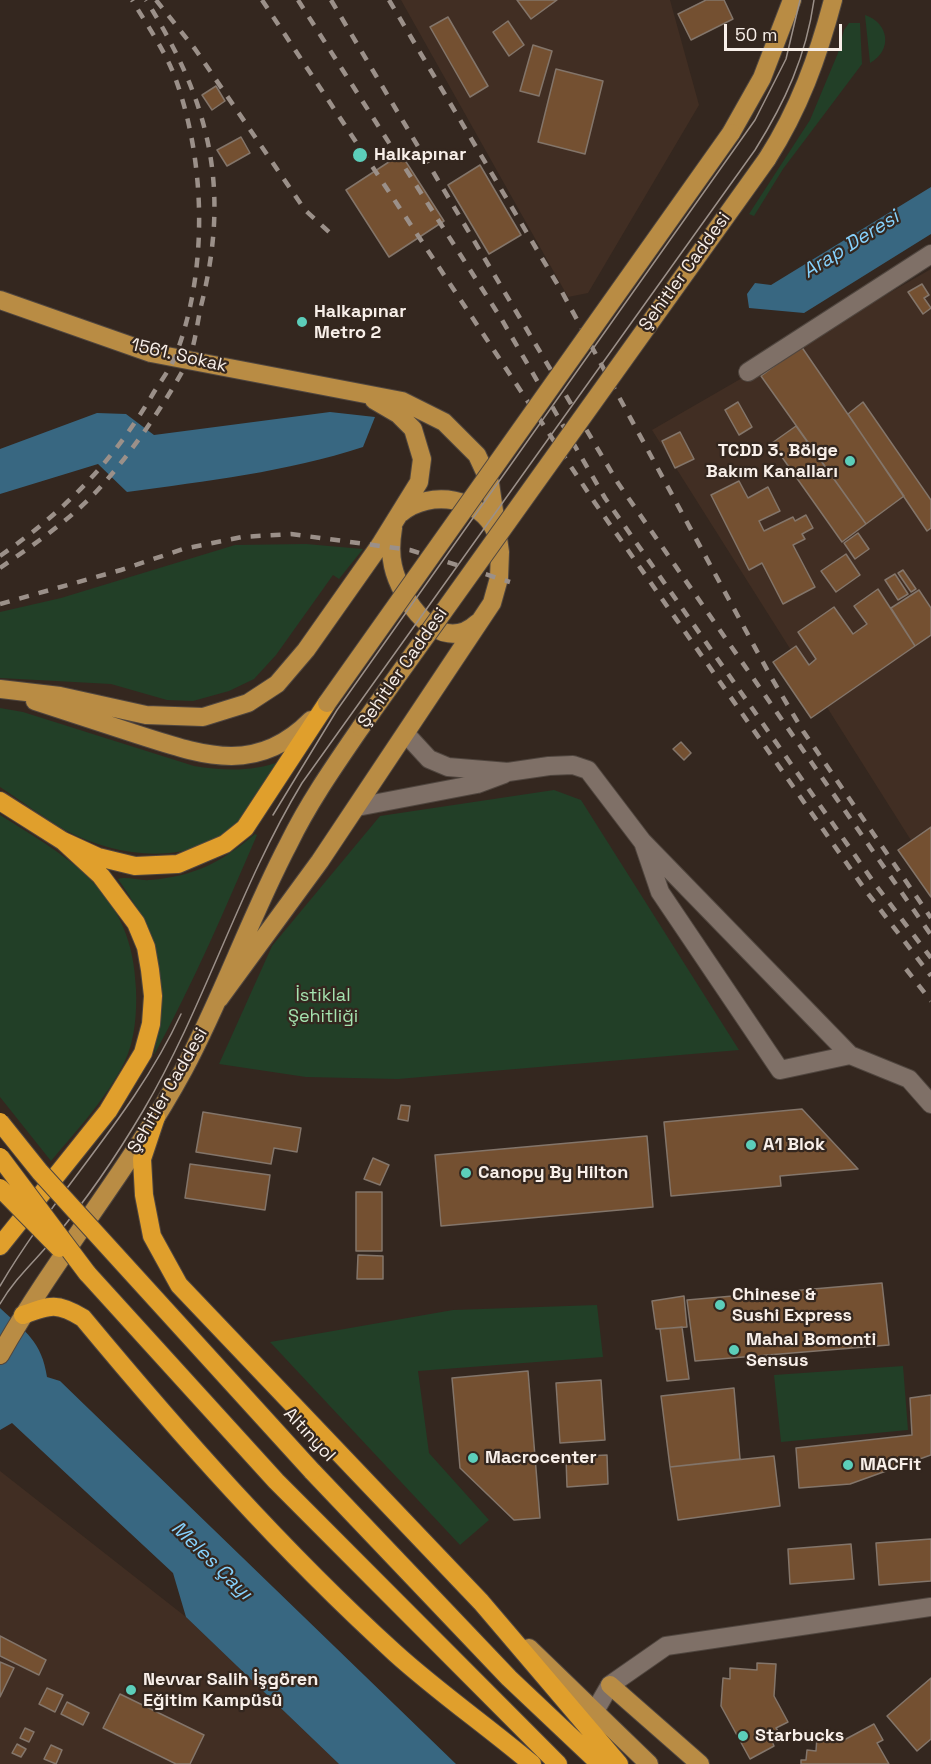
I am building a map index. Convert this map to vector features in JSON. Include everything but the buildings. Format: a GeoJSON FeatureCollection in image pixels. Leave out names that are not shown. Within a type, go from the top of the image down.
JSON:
{"type":"FeatureCollection","features":[{"type":"Feature","properties":{"kind":"highway"},"geometry":{"type":"LineString","coordinates":[[63,841],[118,863],[145,866],[178,864],[225,844],[256,814],[295,750],[327,704]]}},
{"type":"Feature","properties":{"kind":"highway"},"geometry":{"type":"LineString","coordinates":[[0,801],[63,841],[101,876],[122,901],[136,923],[146,947],[153,996],[151,1024],[143,1053],[108,1111],[0,1246]]}},
{"type":"Feature","properties":{"kind":"highway"},"geometry":{"type":"LineString","coordinates":[[156,1117],[142,1159],[144,1195],[152,1236],[179,1285],[481,1602],[619,1764]]}},
{"type":"Feature","properties":{"kind":"highway","name":"Altınyol"},"geometry":{"type":"LineString","coordinates":[[0,1122],[40,1172],[312,1470],[509,1678],[600,1764]]}},
{"type":"Feature","properties":{"kind":"highway"},"geometry":{"type":"LineString","coordinates":[[0,1157],[87,1273],[276,1481],[558,1764]]}},
{"type":"Feature","properties":{"kind":"highway"},"geometry":{"type":"LineString","coordinates":[[0,1188],[48,1238],[87,1273]]}},
{"type":"Feature","properties":{"kind":"highway"},"geometry":{"type":"LineString","coordinates":[[23,1315],[51,1305],[66,1307],[83,1318],[183,1439],[287,1551],[397,1654],[532,1764]]}},
{"type":"Feature","properties":{"kind":"main road"},"geometry":{"type":"LineString","coordinates":[[0,690],[178,747],[221,757],[253,754],[278,747],[301,731],[327,704],[732,133],[762,78],[792,0]]}},
{"type":"Feature","properties":{"kind":"main road","name":"Şehitler Caddesi"},"geometry":{"type":"LineString","coordinates":[[0,1355],[23,1315],[156,1117],[219,999],[289,842],[330,773],[767,159],[790,121],[806,88],[822,44],[833,0]]}},
{"type":"Feature","properties":{"kind":"main road","name":"1561. Sokak"},"geometry":{"type":"LineString","coordinates":[[0,300],[151,353],[410,404],[444,422],[468,445],[483,466],[490,483],[499,541]]}},
{"type":"Feature","properties":{"kind":"main road"},"geometry":{"type":"LineString","coordinates":[[0,690],[60,696],[156,716],[203,717],[229,711],[264,693],[290,671],[397,519],[419,482],[422,459],[420,448],[406,421],[362,393]]}},
{"type":"Feature","properties":{"kind":"main road"},"geometry":{"type":"LineString","coordinates":[[219,999],[357,807],[483,618],[498,585],[499,541],[484,513],[466,503],[448,500],[425,502],[407,508],[397,519],[391,540],[392,564],[400,588],[414,612],[430,626],[454,633],[467,631],[483,618]]}},
{"type":"Feature","properties":{"kind":"main road"},"geometry":{"type":"LineString","coordinates":[[481,1602],[649,1764]]}},
{"type":"Feature","properties":{"kind":"main road"},"geometry":{"type":"LineString","coordinates":[[610,1685],[699,1764]]}},
{"type":"Feature","properties":{"kind":"street"},"geometry":{"type":"LineString","coordinates":[[748,372],[931,254]]}},
{"type":"Feature","properties":{"kind":"street"},"geometry":{"type":"LineString","coordinates":[[406,734],[429,759],[448,767],[508,772]]}},
{"type":"Feature","properties":{"kind":"street"},"geometry":{"type":"LineString","coordinates":[[357,807],[477,784],[508,772],[573,765],[588,770],[642,841],[850,1055],[909,1079],[931,1104]]}},
{"type":"Feature","properties":{"kind":"street"},"geometry":{"type":"LineString","coordinates":[[642,841],[660,892],[780,1070],[850,1055]]}},
{"type":"Feature","properties":{"kind":"street"},"geometry":{"type":"LineString","coordinates":[[595,1711],[610,1685],[666,1646],[931,1607]]}},
{"type":"Feature","properties":{"kind":"shaded area"},"geometry":{"type":"Polygon","coordinates":[[[401,0],[670,0],[699,105],[588,293],[568,297],[401,0]]]}},
{"type":"Feature","properties":{"kind":"shaded area"},"geometry":{"type":"Polygon","coordinates":[[[931,269],[931,872],[652,430],[931,269]]]}},
{"type":"Feature","properties":{"kind":"shaded area","name":"Nevvar Salih İşgören Eğitim Kampüsü"},"geometry":{"type":"Polygon","coordinates":[[[0,1471],[186,1617],[339,1764],[0,1764],[0,1471]]]}},
{"type":"Feature","properties":{"kind":"green space"},"geometry":{"type":"Polygon","coordinates":[[[865,15],[879,24],[885,37],[882,51],[870,63],[865,15]]]}},
{"type":"Feature","properties":{"kind":"green space"},"geometry":{"type":"Polygon","coordinates":[[[849,23],[860,23],[862,64],[783,169],[754,216],[749,214],[810,120],[838,53],[844,30],[849,23]]]}},
{"type":"Feature","properties":{"kind":"green space"},"geometry":{"type":"Polygon","coordinates":[[[306,544],[363,549],[339,579],[333,575],[276,655],[254,679],[229,691],[193,701],[167,700],[111,684],[0,678],[0,612],[61,598],[235,545],[306,544]]]}},
{"type":"Feature","properties":{"kind":"green space"},"geometry":{"type":"Polygon","coordinates":[[[0,708],[23,712],[194,766],[238,770],[281,761],[246,815],[227,832],[206,844],[183,851],[159,854],[110,848],[65,830],[0,787],[0,708]]]}},
{"type":"Feature","properties":{"kind":"green space","name":"İstiklal Şehitliği"},"geometry":{"type":"Polygon","coordinates":[[[554,790],[581,800],[739,1050],[398,1079],[306,1077],[219,1064],[272,946],[380,816],[554,790]]]}},
{"type":"Feature","properties":{"kind":"green space"},"geometry":{"type":"Polygon","coordinates":[[[0,815],[51,848],[94,883],[111,904],[124,928],[132,956],[136,989],[135,1026],[125,1061],[101,1101],[51,1161],[0,1097],[0,815]]]}},
{"type":"Feature","properties":{"kind":"green space"},"geometry":{"type":"Polygon","coordinates":[[[255,834],[257,835],[208,946],[154,1055],[160,1004],[158,962],[144,922],[118,879],[150,880],[194,871],[230,853],[255,834]]]}},
{"type":"Feature","properties":{"kind":"green space"},"geometry":{"type":"Polygon","coordinates":[[[597,1305],[603,1357],[418,1371],[429,1453],[489,1520],[460,1545],[270,1342],[453,1310],[597,1305]]]}},
{"type":"Feature","properties":{"kind":"green space"},"geometry":{"type":"Polygon","coordinates":[[[903,1366],[908,1430],[781,1442],[774,1375],[903,1366]]]}},
{"type":"Feature","properties":{"kind":"water","name":"Arap Deresi"},"geometry":{"type":"Polygon","coordinates":[[[931,187],[931,234],[804,313],[749,308],[747,294],[755,283],[771,285],[931,187]]]}},
{"type":"Feature","properties":{"kind":"water"},"geometry":{"type":"Polygon","coordinates":[[[330,412],[375,417],[363,447],[276,469],[217,480],[127,492],[98,464],[0,494],[0,449],[97,413],[126,414],[154,435],[330,412]]]}},
{"type":"Feature","properties":{"kind":"water","name":"Meles Çayı"},"geometry":{"type":"Polygon","coordinates":[[[0,1308],[25,1331],[37,1346],[47,1377],[60,1381],[456,1764],[339,1764],[186,1617],[173,1573],[12,1423],[0,1430],[0,1308]]]}},
{"type":"Feature","properties":{"kind":"tram line"},"geometry":{"type":"LineString","coordinates":[[273,815],[337,710],[755,120],[786,59],[800,0]]}},
{"type":"Feature","properties":{"kind":"tram line"},"geometry":{"type":"LineString","coordinates":[[0,1304],[12,1286],[55,1237],[90,1192],[143,1111],[185,1030],[259,863],[302,783],[755,150],[793,78],[806,41],[814,0]]}},
{"type":"Feature","properties":{"kind":"tram line"},"geometry":{"type":"LineString","coordinates":[[0,1286],[45,1218],[141,1085],[181,1014]]}},
{"type":"Feature","properties":{"kind":"railway"},"geometry":{"type":"LineString","coordinates":[[0,556],[46,521],[105,463],[168,370],[186,324],[198,255],[198,182],[193,147],[186,113],[172,70],[132,0]]}},
{"type":"Feature","properties":{"kind":"railway"},"geometry":{"type":"LineString","coordinates":[[0,568],[69,518],[105,482],[138,440],[179,378],[190,357],[194,342],[210,263],[214,223],[214,184],[209,147],[186,74],[146,0]]}},
{"type":"Feature","properties":{"kind":"railway"},"geometry":{"type":"LineString","coordinates":[[156,0],[195,49],[305,210],[329,232]]}},
{"type":"Feature","properties":{"kind":"railway"},"geometry":{"type":"LineString","coordinates":[[262,0],[595,503],[866,891],[931,976]]}},
{"type":"Feature","properties":{"kind":"railway"},"geometry":{"type":"LineString","coordinates":[[298,0],[502,320],[605,498],[875,884],[931,958]]}},
{"type":"Feature","properties":{"kind":"railway"},"geometry":{"type":"LineString","coordinates":[[331,0],[618,483],[931,935]]}},
{"type":"Feature","properties":{"kind":"railway"},"geometry":{"type":"LineString","coordinates":[[389,0],[562,292],[771,677],[803,731],[931,918]]}},
{"type":"Feature","properties":{"kind":"railway"},"geometry":{"type":"LineString","coordinates":[[0,604],[121,570],[183,549],[242,537],[291,534],[410,550],[510,582]]}},
{"type":"Feature","properties":{"kind":"railway"},"geometry":{"type":"LineString","coordinates":[[906,969],[931,1001]]}},
{"type":"Feature","properties":{"kind":"place","name":"Halkapınar"},"geometry":{"type":"Point","coordinates":[360,155]}},
{"type":"Feature","properties":{"kind":"place","name":"Halkapınar Metro 2"},"geometry":{"type":"Point","coordinates":[302,322]}},
{"type":"Feature","properties":{"kind":"place","name":"TCDD 3. Bölge Bakım Kanalları"},"geometry":{"type":"Point","coordinates":[850,461]}},
{"type":"Feature","properties":{"kind":"place","name":"A1 Blok"},"geometry":{"type":"Point","coordinates":[751,1145]}},
{"type":"Feature","properties":{"kind":"place","name":"Canopy By Hilton"},"geometry":{"type":"Point","coordinates":[466,1173]}},
{"type":"Feature","properties":{"kind":"place","name":"Chinese & Sushi Express"},"geometry":{"type":"Point","coordinates":[720,1305]}},
{"type":"Feature","properties":{"kind":"place","name":"Mahal Bomonti Sensus"},"geometry":{"type":"Point","coordinates":[734,1350]}},
{"type":"Feature","properties":{"kind":"place","name":"Macrocenter"},"geometry":{"type":"Point","coordinates":[473,1458]}},
{"type":"Feature","properties":{"kind":"place","name":"MACFit"},"geometry":{"type":"Point","coordinates":[848,1465]}},
{"type":"Feature","properties":{"kind":"place","name":"Nevvar Salih İşgören Eğitim Kampüsü"},"geometry":{"type":"Point","coordinates":[131,1690]}},
{"type":"Feature","properties":{"kind":"place","name":"Starbucks"},"geometry":{"type":"Point","coordinates":[743,1736]}}]}
